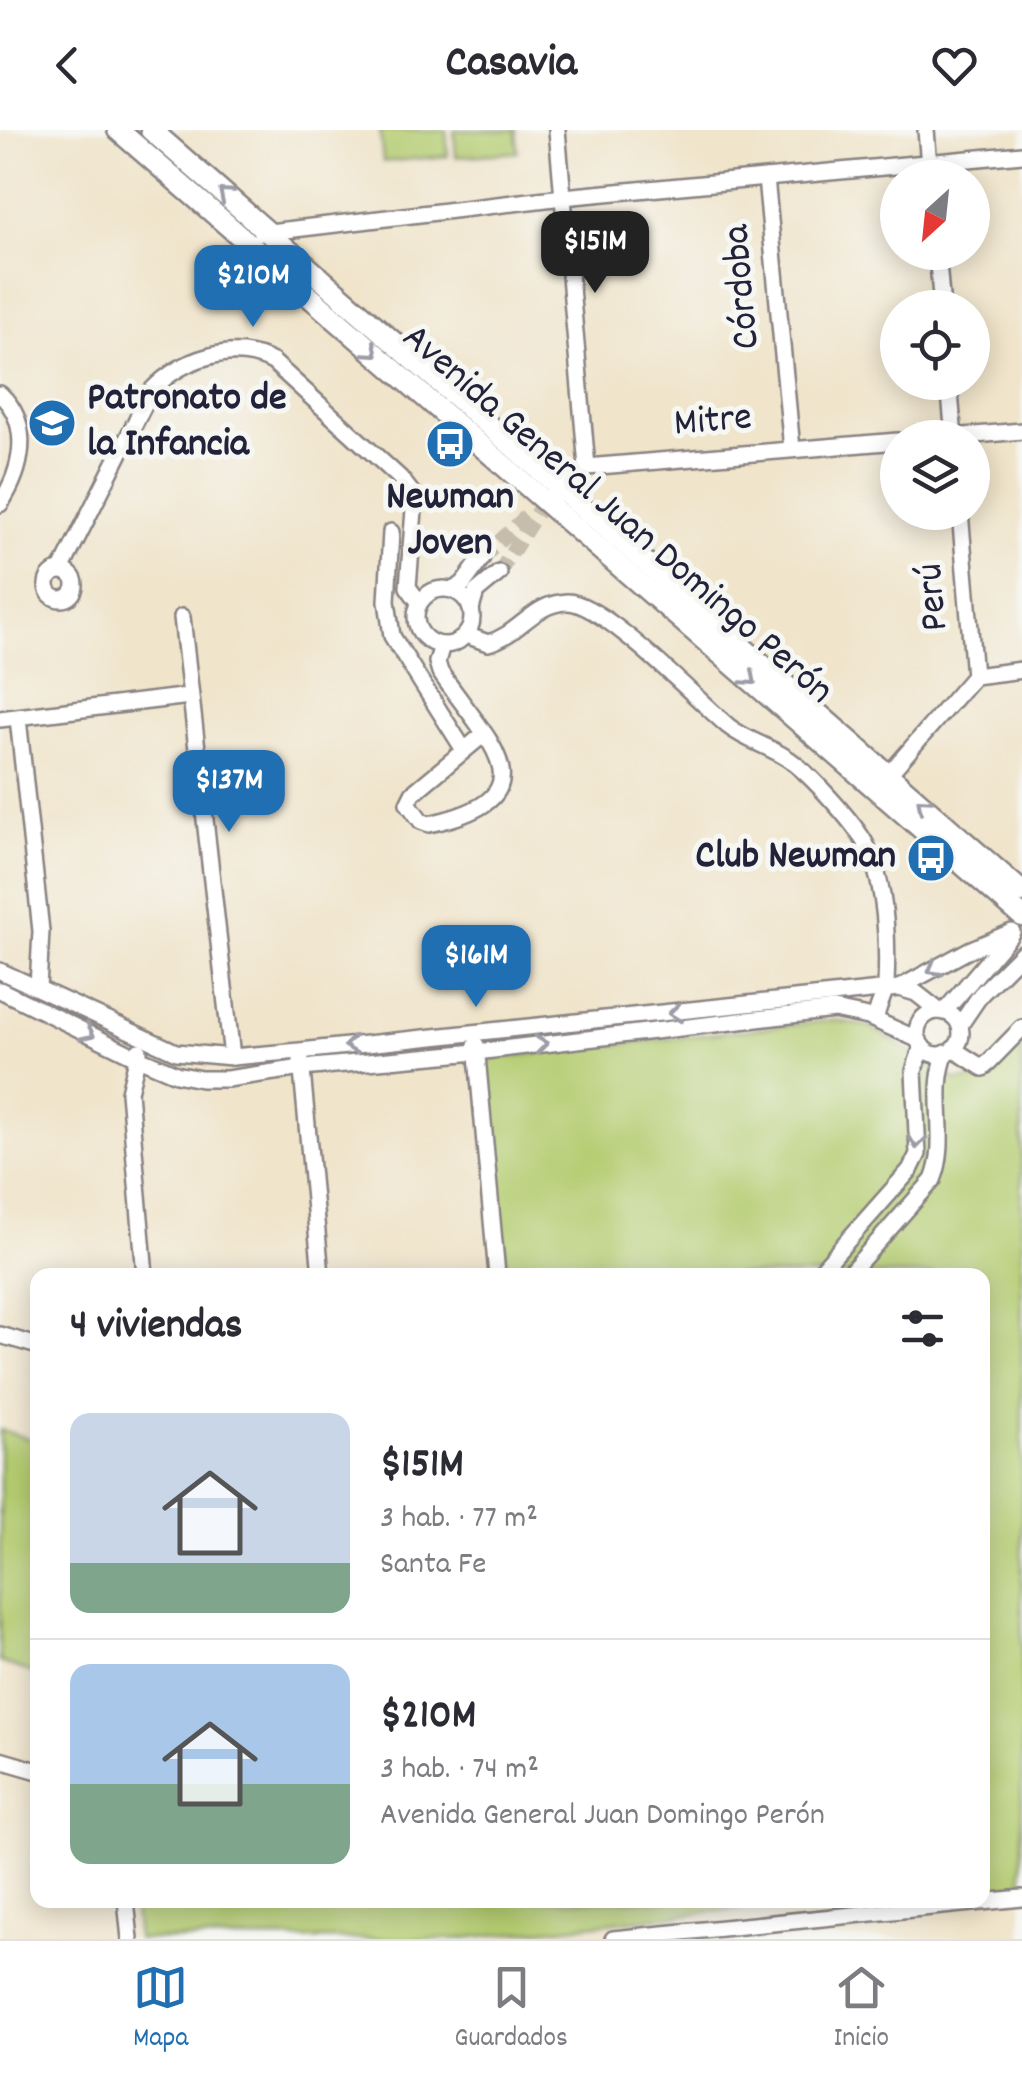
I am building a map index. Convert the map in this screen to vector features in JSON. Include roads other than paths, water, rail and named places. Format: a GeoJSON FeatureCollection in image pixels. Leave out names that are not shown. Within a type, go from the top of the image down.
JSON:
{"type":"FeatureCollection","features":[{"type":"Feature","properties":{"kind":"main road","name":"Avenida General Juan Domingo Perón"},"geometry":{"type":"LineString","coordinates":[[118,130],[246,241],[888,774],[1022,892]]}},
{"type":"Feature","properties":{"kind":"main road","name":"Avenida General Juan Domingo Perón"},"geometry":{"type":"LineString","coordinates":[[151,130],[554,494],[1019,926]]}},
{"type":"Feature","properties":{"kind":"street"},"geometry":{"type":"LineString","coordinates":[[554,494],[586,466],[557,130]]}},
{"type":"Feature","properties":{"kind":"street"},"geometry":{"type":"LineString","coordinates":[[926,130],[928,160]]}},
{"type":"Feature","properties":{"kind":"street"},"geometry":{"type":"LineString","coordinates":[[987,160],[1022,154]]}},
{"type":"Feature","properties":{"kind":"street"},"geometry":{"type":"LineString","coordinates":[[246,241],[266,230],[564,197],[766,178],[880,172]]}},
{"type":"Feature","properties":{"kind":"street","name":"Córdoba"},"geometry":{"type":"LineString","coordinates":[[766,178],[792,449]]}},
{"type":"Feature","properties":{"kind":"street"},"geometry":{"type":"LineString","coordinates":[[62,570],[151,391],[166,375],[194,360],[229,352],[255,353],[273,362],[400,478],[415,497],[408,588],[420,602]]}},
{"type":"Feature","properties":{"kind":"street"},"geometry":{"type":"LineString","coordinates":[[0,394],[17,418],[22,441],[13,484],[0,504]]}},
{"type":"Feature","properties":{"kind":"street"},"geometry":{"type":"LineString","coordinates":[[990,434],[1022,431]]}},
{"type":"Feature","properties":{"kind":"street","name":"Mitre"},"geometry":{"type":"LineString","coordinates":[[586,466],[880,442]]}},
{"type":"Feature","properties":{"kind":"street","name":"Perú"},"geometry":{"type":"LineString","coordinates":[[962,530],[974,676]]}},
{"type":"Feature","properties":{"kind":"street"},"geometry":{"type":"LineString","coordinates":[[391,532],[388,601],[392,636],[464,750]]}},
{"type":"Feature","properties":{"kind":"street"},"geometry":{"type":"LineString","coordinates":[[453,590],[463,584],[482,558]]}},
{"type":"Feature","properties":{"kind":"street"},"geometry":{"type":"LineString","coordinates":[[471,610],[476,592],[499,573]]}},
{"type":"Feature","properties":{"kind":"street"},"geometry":{"type":"LineString","coordinates":[[434,590],[453,590],[462,594],[471,610],[466,635],[459,640],[433,643],[420,630],[416,612],[420,602],[434,590]]}},
{"type":"Feature","properties":{"kind":"street"},"geometry":{"type":"LineString","coordinates":[[466,635],[488,643],[511,633],[543,606],[568,602],[592,608],[732,729],[796,764],[862,837],[870,852],[892,989]]}},
{"type":"Feature","properties":{"kind":"street"},"geometry":{"type":"LineString","coordinates":[[182,617],[232,1057]]}},
{"type":"Feature","properties":{"kind":"street"},"geometry":{"type":"LineString","coordinates":[[392,636],[420,630]]}},
{"type":"Feature","properties":{"kind":"street"},"geometry":{"type":"LineString","coordinates":[[442,644],[437,662],[440,672],[484,734],[498,757],[502,778],[495,798],[480,809],[429,824],[421,820],[408,803],[412,793],[484,734]]}},
{"type":"Feature","properties":{"kind":"street"},"geometry":{"type":"LineString","coordinates":[[888,774],[974,676],[1022,670]]}},
{"type":"Feature","properties":{"kind":"street"},"geometry":{"type":"LineString","coordinates":[[0,720],[190,696]]}},
{"type":"Feature","properties":{"kind":"street"},"geometry":{"type":"LineString","coordinates":[[18,718],[41,930],[38,988]]}},
{"type":"Feature","properties":{"kind":"street"},"geometry":{"type":"LineString","coordinates":[[876,1020],[878,1005],[892,989],[1019,926]]}},
{"type":"Feature","properties":{"kind":"street"},"geometry":{"type":"LineString","coordinates":[[823,1268],[910,1170],[918,1154],[914,1071],[921,1020],[942,1011],[1019,926]]}},
{"type":"Feature","properties":{"kind":"street"},"geometry":{"type":"LineString","coordinates":[[960,1026],[981,994],[1016,970],[1022,952]]}},
{"type":"Feature","properties":{"kind":"street"},"geometry":{"type":"LineString","coordinates":[[0,972],[176,1052],[232,1057],[892,989],[916,994],[954,1016],[960,1026],[960,1038],[938,1073],[941,1152],[933,1180],[854,1268]]}},
{"type":"Feature","properties":{"kind":"street"},"geometry":{"type":"LineString","coordinates":[[0,990],[136,1057],[176,1074],[201,1079],[834,1010],[876,1020],[933,1053],[950,1051],[982,1068],[1022,1028]]}},
{"type":"Feature","properties":{"kind":"street"},"geometry":{"type":"LineString","coordinates":[[474,1033],[497,1268]]}},
{"type":"Feature","properties":{"kind":"street"},"geometry":{"type":"LineString","coordinates":[[144,1268],[128,1092],[136,1057],[148,1038]]}},
{"type":"Feature","properties":{"kind":"street"},"geometry":{"type":"LineString","coordinates":[[300,1051],[320,1268]]}},
{"type":"Feature","properties":{"kind":"street"},"geometry":{"type":"LineString","coordinates":[[0,1336],[30,1344]]}},
{"type":"Feature","properties":{"kind":"street"},"geometry":{"type":"LineString","coordinates":[[0,1760],[30,1769]]}},
{"type":"Feature","properties":{"kind":"street"},"geometry":{"type":"LineString","coordinates":[[990,1901],[1022,1898]]}},
{"type":"Feature","properties":{"kind":"street"},"geometry":{"type":"LineString","coordinates":[[127,1908],[130,1939]]}},
{"type":"Feature","properties":{"kind":"street"},"geometry":{"type":"LineString","coordinates":[[869,1908],[874,1912]]}},
{"type":"Feature","properties":{"kind":"street"},"geometry":{"type":"LineString","coordinates":[[614,1939],[916,1908]]}},
{"type":"Feature","properties":{"kind":"tunnel"},"geometry":{"type":"LineString","coordinates":[[499,573],[545,500]]}},
{"type":"Feature","properties":{"kind":"tunnel"},"geometry":{"type":"LineString","coordinates":[[482,558],[531,512]]}},
{"type":"Feature","properties":{"kind":"place","name":"Patronato de la Infancia"},"geometry":{"type":"Point","coordinates":[52,423]}},
{"type":"Feature","properties":{"kind":"place","name":"Newman Joven"},"geometry":{"type":"Point","coordinates":[450,444]}},
{"type":"Feature","properties":{"kind":"place","name":"Club Newman"},"geometry":{"type":"Point","coordinates":[931,858]}}]}
